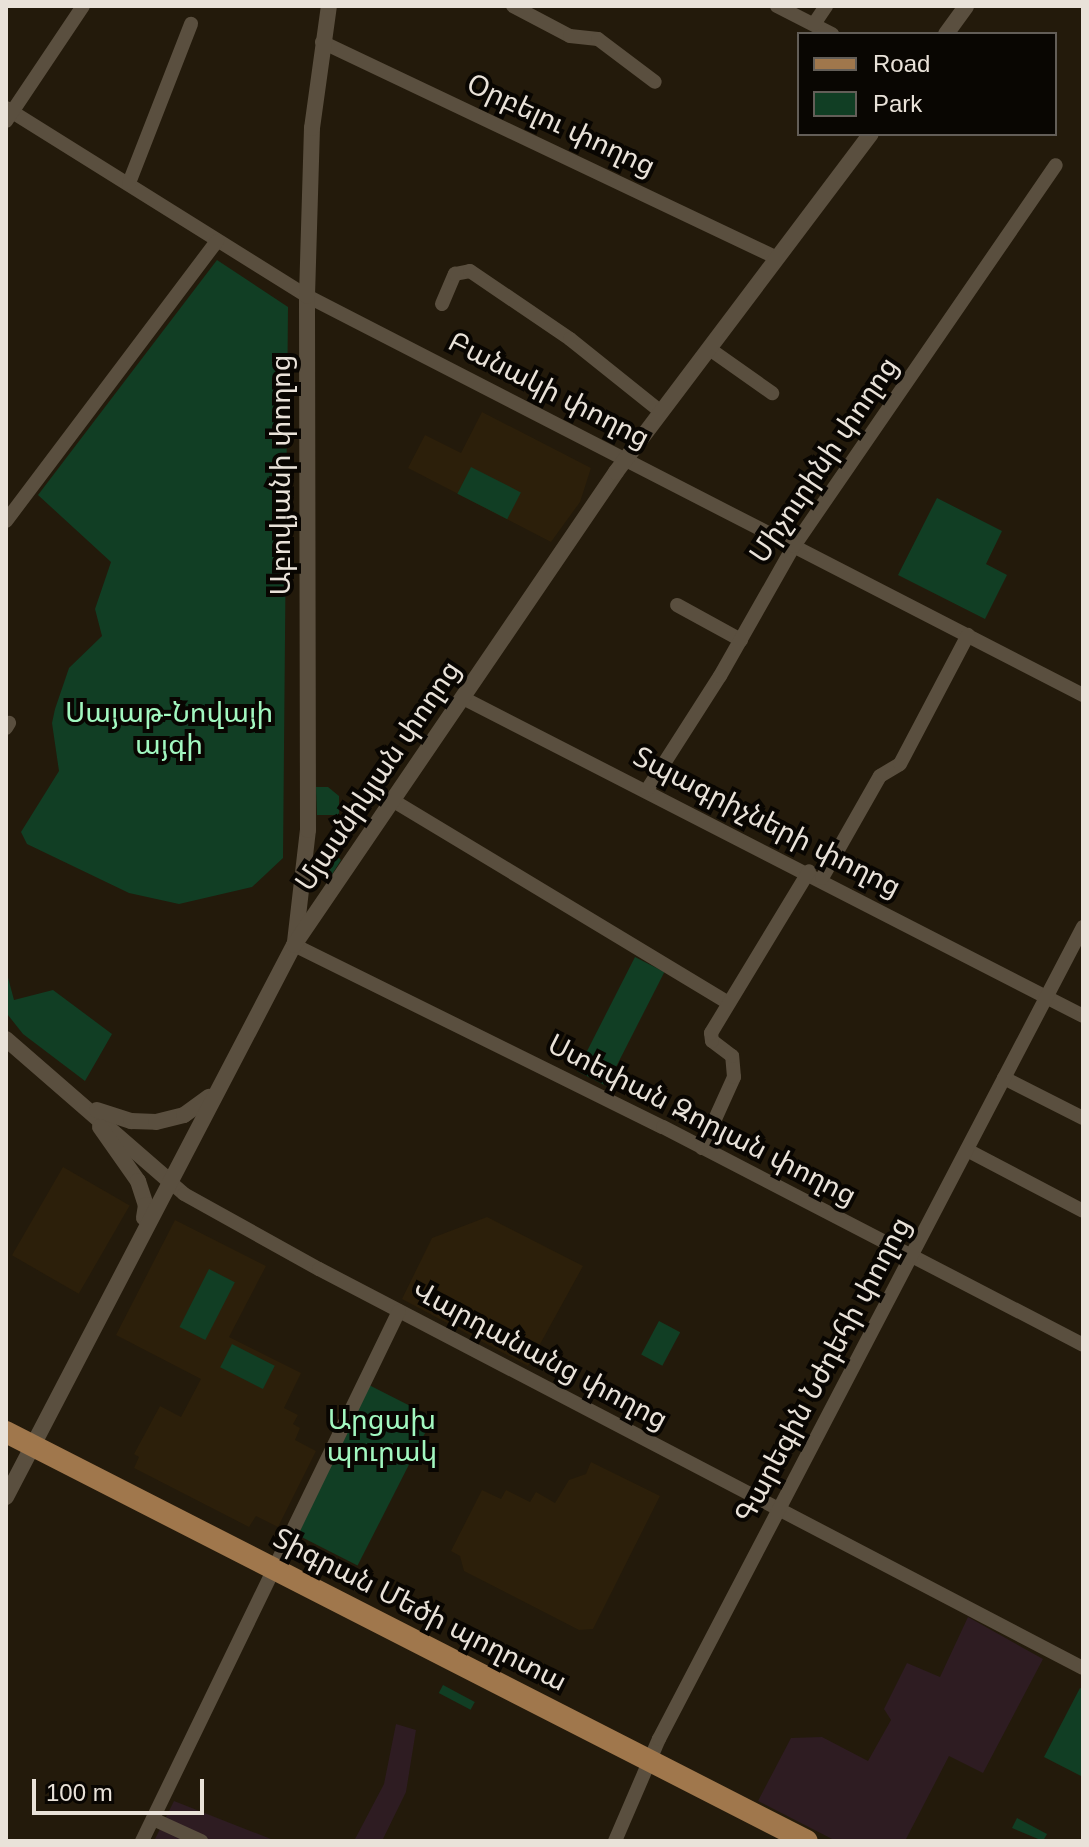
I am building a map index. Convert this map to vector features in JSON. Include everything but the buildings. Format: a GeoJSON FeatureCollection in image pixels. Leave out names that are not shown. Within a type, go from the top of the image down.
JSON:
{"type":"FeatureCollection","features":[{"type":"Feature","properties":{"kind":"main road","name":"Տիգրան Մեծի պողոտա"},"geometry":{"type":"LineString","coordinates":[[6,1432],[807,1841]]}},
{"type":"Feature","properties":{"kind":"street"},"geometry":{"type":"LineString","coordinates":[[8,114],[83,6]]}},
{"type":"Feature","properties":{"kind":"street","name":"Աբովյանի փողոց"},"geometry":{"type":"LineString","coordinates":[[294,945],[308,830],[307,296],[312,128],[329,6]]}},
{"type":"Feature","properties":{"kind":"street"},"geometry":{"type":"LineString","coordinates":[[513,6],[570,36],[598,39],[655,82]]}},
{"type":"Feature","properties":{"kind":"street"},"geometry":{"type":"LineString","coordinates":[[777,6],[828,32]]}},
{"type":"Feature","properties":{"kind":"street"},"geometry":{"type":"LineString","coordinates":[[814,24],[826,6]]}},
{"type":"Feature","properties":{"kind":"street"},"geometry":{"type":"LineString","coordinates":[[947,32],[966,6]]}},
{"type":"Feature","properties":{"kind":"street"},"geometry":{"type":"LineString","coordinates":[[129,183],[191,24]]}},
{"type":"Feature","properties":{"kind":"street","name":"Օրբելու փողոց"},"geometry":{"type":"LineString","coordinates":[[322,42],[777,258]]}},
{"type":"Feature","properties":{"kind":"street","name":"Բանակի փողոց"},"geometry":{"type":"LineString","coordinates":[[8,114],[129,183],[307,296],[1083,695]]}},
{"type":"Feature","properties":{"kind":"street","name":"Մյասնիկյան փողոց"},"geometry":{"type":"LineString","coordinates":[[6,1497],[168,1180],[294,945],[660,411],[711,350],[869,136]]}},
{"type":"Feature","properties":{"kind":"street","name":"Միչուրինի փողոց"},"geometry":{"type":"LineString","coordinates":[[647,790],[741,640],[794,546],[1056,165]]}},
{"type":"Feature","properties":{"kind":"street"},"geometry":{"type":"LineString","coordinates":[[6,521],[217,241]]}},
{"type":"Feature","properties":{"kind":"street"},"geometry":{"type":"LineString","coordinates":[[442,304],[455,274],[470,271],[570,339],[660,411]]}},
{"type":"Feature","properties":{"kind":"street"},"geometry":{"type":"LineString","coordinates":[[711,350],[772,393]]}},
{"type":"Feature","properties":{"kind":"street"},"geometry":{"type":"LineString","coordinates":[[677,605],[741,640]]}},
{"type":"Feature","properties":{"kind":"street"},"geometry":{"type":"LineString","coordinates":[[702,1148],[734,1077],[732,1056],[710,1037],[729,1003],[880,776],[900,764],[968,635]]}},
{"type":"Feature","properties":{"kind":"street","name":"Տպագրիչների փողոց"},"geometry":{"type":"LineString","coordinates":[[463,698],[815,875],[1083,1016]]}},
{"type":"Feature","properties":{"kind":"street"},"geometry":{"type":"LineString","coordinates":[[392,800],[729,1003]]}},
{"type":"Feature","properties":{"kind":"street","name":"Գարեգին Նժդեհի փողոց"},"geometry":{"type":"LineString","coordinates":[[615,1841],[649,1760],[1083,927]]}},
{"type":"Feature","properties":{"kind":"street","name":"Ստեփան Զորյան փողոց"},"geometry":{"type":"LineString","coordinates":[[294,945],[702,1148],[1083,1345]]}},
{"type":"Feature","properties":{"kind":"street","name":"Վարդանանց փողոց"},"geometry":{"type":"LineString","coordinates":[[6,1039],[168,1180],[234,1223],[1083,1668]]}},
{"type":"Feature","properties":{"kind":"street"},"geometry":{"type":"LineString","coordinates":[[1004,1078],[1083,1118]]}},
{"type":"Feature","properties":{"kind":"street"},"geometry":{"type":"LineString","coordinates":[[82,1103],[113,1117],[156,1122],[196,1108],[216,1090]]}},
{"type":"Feature","properties":{"kind":"street"},"geometry":{"type":"LineString","coordinates":[[82,1103],[138,1181],[146,1205],[143,1230]]}},
{"type":"Feature","properties":{"kind":"street"},"geometry":{"type":"LineString","coordinates":[[967,1150],[1083,1211]]}},
{"type":"Feature","properties":{"kind":"street"},"geometry":{"type":"LineString","coordinates":[[142,1841],[399,1311]]}},
{"type":"Feature","properties":{"kind":"street"},"geometry":{"type":"LineString","coordinates":[[153,1819],[201,1841]]}},
{"type":"Feature","properties":{"kind":"shaded area"},"geometry":{"type":"Polygon","coordinates":[[[482,412],[591,468],[580,502],[551,542],[408,468],[425,435],[461,453],[482,412]]]}},
{"type":"Feature","properties":{"kind":"shaded area"},"geometry":{"type":"Polygon","coordinates":[[[63,1167],[130,1206],[79,1294],[12,1255],[63,1167]]]}},
{"type":"Feature","properties":{"kind":"shaded area"},"geometry":{"type":"Polygon","coordinates":[[[487,1217],[583,1266],[528,1366],[402,1299],[432,1238],[487,1217]]]}},
{"type":"Feature","properties":{"kind":"shaded area"},"geometry":{"type":"Polygon","coordinates":[[[175,1220],[266,1266],[229,1337],[301,1373],[284,1408],[298,1415],[293,1424],[300,1428],[295,1440],[316,1451],[278,1527],[256,1516],[249,1527],[134,1468],[139,1457],[134,1454],[160,1406],[181,1417],[201,1379],[116,1335],[175,1220]]]}},
{"type":"Feature","properties":{"kind":"shaded area"},"geometry":{"type":"Polygon","coordinates":[[[591,1462],[660,1496],[593,1629],[579,1630],[464,1571],[460,1556],[451,1551],[482,1490],[501,1499],[506,1490],[530,1502],[536,1492],[555,1503],[569,1480],[586,1474],[591,1462]]]}},
{"type":"Feature","properties":{"kind":"shaded area"},"geometry":{"type":"Polygon","coordinates":[[[968,1617],[1043,1659],[983,1773],[949,1756],[905,1841],[836,1841],[758,1801],[791,1738],[822,1737],[868,1761],[891,1720],[884,1709],[907,1663],[940,1677],[968,1617]]]}},
{"type":"Feature","properties":{"kind":"shaded area"},"geometry":{"type":"Polygon","coordinates":[[[396,1724],[416,1730],[406,1792],[382,1841],[354,1841],[384,1784],[396,1724]]]}},
{"type":"Feature","properties":{"kind":"shaded area"},"geometry":{"type":"Polygon","coordinates":[[[174,1801],[276,1841],[154,1841],[174,1801]]]}},
{"type":"Feature","properties":{"kind":"green space","name":"Սայաթ-Նովայի այգի"},"geometry":{"type":"Polygon","coordinates":[[[217,260],[288,307],[283,858],[252,887],[179,904],[129,893],[27,844],[21,832],[59,771],[52,723],[55,709],[69,668],[102,636],[95,609],[111,562],[38,495],[217,260]]]}},
{"type":"Feature","properties":{"kind":"green space"},"geometry":{"type":"Polygon","coordinates":[[[471,467],[521,492],[507,519],[457,494],[471,467]]]}},
{"type":"Feature","properties":{"kind":"green space"},"geometry":{"type":"Polygon","coordinates":[[[937,498],[1002,531],[986,564],[1007,575],[985,619],[898,575],[937,498]]]}},
{"type":"Feature","properties":{"kind":"green space"},"geometry":{"type":"Polygon","coordinates":[[[316,787],[328,787],[339,796],[339,815],[317,815],[316,787]]]}},
{"type":"Feature","properties":{"kind":"green space"},"geometry":{"type":"Polygon","coordinates":[[[319,857],[341,860],[331,876],[323,878],[315,871],[319,857]]]}},
{"type":"Feature","properties":{"kind":"green space"},"geometry":{"type":"Polygon","coordinates":[[[635,957],[664,972],[606,1086],[577,1071],[635,957]]]}},
{"type":"Feature","properties":{"kind":"green space"},"geometry":{"type":"Polygon","coordinates":[[[6,970],[14,1000],[53,990],[112,1034],[85,1081],[23,1034],[8,1015],[6,970]]]}},
{"type":"Feature","properties":{"kind":"green space"},"geometry":{"type":"Polygon","coordinates":[[[209,1269],[235,1282],[205,1340],[179,1327],[209,1269]]]}},
{"type":"Feature","properties":{"kind":"green space"},"geometry":{"type":"Polygon","coordinates":[[[659,1321],[680,1332],[662,1366],[641,1355],[659,1321]]]}},
{"type":"Feature","properties":{"kind":"green space"},"geometry":{"type":"Polygon","coordinates":[[[232,1344],[275,1366],[263,1389],[220,1367],[232,1344]]]}},
{"type":"Feature","properties":{"kind":"green space","name":"Արցախ պուրակ"},"geometry":{"type":"Polygon","coordinates":[[[367,1384],[433,1418],[358,1566],[292,1532],[367,1384]]]}},
{"type":"Feature","properties":{"kind":"green space"},"geometry":{"type":"Polygon","coordinates":[[[443,1685],[475,1702],[471,1710],[439,1693],[443,1685]]]}},
{"type":"Feature","properties":{"kind":"green space"},"geometry":{"type":"Polygon","coordinates":[[[1080,1688],[1083,1689],[1083,1777],[1044,1757],[1080,1688]]]}},
{"type":"Feature","properties":{"kind":"green space"},"geometry":{"type":"Polygon","coordinates":[[[1017,1818],[1047,1834],[1043,1841],[1012,1828],[1017,1818]]]}}]}
